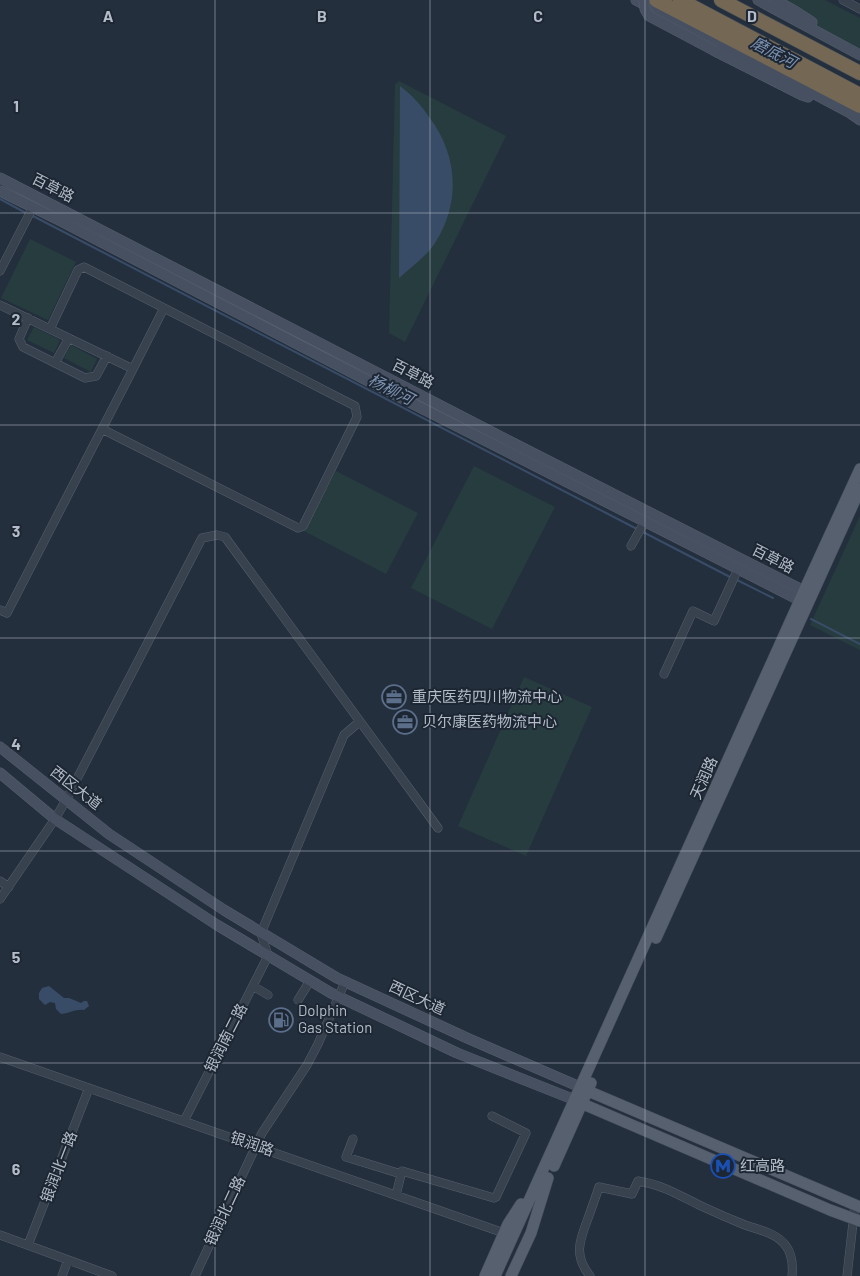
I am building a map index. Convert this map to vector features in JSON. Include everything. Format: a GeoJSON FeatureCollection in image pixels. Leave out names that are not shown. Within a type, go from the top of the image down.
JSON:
{"type":"FeatureCollection","features":[{"type":"Feature","properties":{"kind":"highway"},"geometry":{"type":"LineString","coordinates":[[656,0],[860,106]]}},
{"type":"Feature","properties":{"kind":"highway"},"geometry":{"type":"LineString","coordinates":[[680,0],[860,95]]}},
{"type":"Feature","properties":{"kind":"highway"},"geometry":{"type":"LineString","coordinates":[[721,0],[860,73]]}},
{"type":"Feature","properties":{"kind":"highway"},"geometry":{"type":"LineString","coordinates":[[740,0],[860,63]]}},
{"type":"Feature","properties":{"kind":"main road"},"geometry":{"type":"LineString","coordinates":[[636,0],[860,120]]}},
{"type":"Feature","properties":{"kind":"main road"},"geometry":{"type":"LineString","coordinates":[[644,0],[645,9],[649,16],[802,95],[828,102]]}},
{"type":"Feature","properties":{"kind":"main road"},"geometry":{"type":"LineString","coordinates":[[758,0],[860,55]]}},
{"type":"Feature","properties":{"kind":"main road"},"geometry":{"type":"LineString","coordinates":[[774,0],[795,11],[860,55]]}},
{"type":"Feature","properties":{"kind":"main road","name":"百草路"},"geometry":{"type":"LineString","coordinates":[[0,178],[493,433],[806,598]]}},
{"type":"Feature","properties":{"kind":"main road","name":"百草路"},"geometry":{"type":"LineString","coordinates":[[0,191],[30,212],[372,383],[735,575],[806,598]]}},
{"type":"Feature","properties":{"kind":"main road","name":"天润路"},"geometry":{"type":"LineString","coordinates":[[584,1089],[806,598],[860,469]]}},
{"type":"Feature","properties":{"kind":"main road","name":"天润路"},"geometry":{"type":"LineString","coordinates":[[806,598],[860,489]]}},
{"type":"Feature","properties":{"kind":"main road","name":"西区大道"},"geometry":{"type":"LineString","coordinates":[[0,747],[110,834],[216,905],[348,983],[467,1038],[858,1206]]}},
{"type":"Feature","properties":{"kind":"main road"},"geometry":{"type":"LineString","coordinates":[[0,773],[55,819],[217,926],[341,998],[457,1053],[579,1102],[856,1220]]}},
{"type":"Feature","properties":{"kind":"main road"},"geometry":{"type":"LineString","coordinates":[[495,1276],[545,1176],[584,1089]]}},
{"type":"Feature","properties":{"kind":"main road"},"geometry":{"type":"LineString","coordinates":[[485,1276],[508,1224],[545,1176]]}},
{"type":"Feature","properties":{"kind":"main road"},"geometry":{"type":"LineString","coordinates":[[512,1275],[545,1176]]}},
{"type":"Feature","properties":{"kind":"street"},"geometry":{"type":"LineString","coordinates":[[843,0],[860,9]]}},
{"type":"Feature","properties":{"kind":"street"},"geometry":{"type":"LineString","coordinates":[[0,271],[30,212]]}},
{"type":"Feature","properties":{"kind":"street"},"geometry":{"type":"LineString","coordinates":[[50,329],[78,270],[84,267],[355,406],[357,417],[303,526],[298,528],[102,429]]}},
{"type":"Feature","properties":{"kind":"street"},"geometry":{"type":"LineString","coordinates":[[0,304],[133,369]]}},
{"type":"Feature","properties":{"kind":"street"},"geometry":{"type":"LineString","coordinates":[[0,610],[7,613],[164,308]]}},
{"type":"Feature","properties":{"kind":"street"},"geometry":{"type":"LineString","coordinates":[[28,318],[20,339],[23,347],[85,378],[96,376],[107,356]]}},
{"type":"Feature","properties":{"kind":"street"},"geometry":{"type":"LineString","coordinates":[[55,363],[69,338]]}},
{"type":"Feature","properties":{"kind":"street"},"geometry":{"type":"LineString","coordinates":[[631,546],[642,527]]}},
{"type":"Feature","properties":{"kind":"street"},"geometry":{"type":"LineString","coordinates":[[0,899],[66,800],[202,538],[217,535],[225,537],[438,828]]}},
{"type":"Feature","properties":{"kind":"street"},"geometry":{"type":"LineString","coordinates":[[664,674],[693,611],[714,621],[735,575]]}},
{"type":"Feature","properties":{"kind":"street"},"geometry":{"type":"LineString","coordinates":[[268,956],[262,933],[344,735],[360,722]]}},
{"type":"Feature","properties":{"kind":"street"},"geometry":{"type":"LineString","coordinates":[[0,881],[9,887]]}},
{"type":"Feature","properties":{"kind":"street","name":"银润南二路"},"geometry":{"type":"LineString","coordinates":[[184,1121],[268,956]]}},
{"type":"Feature","properties":{"kind":"street"},"geometry":{"type":"LineString","coordinates":[[298,1000],[310,981]]}},
{"type":"Feature","properties":{"kind":"street","name":"银润北二路"},"geometry":{"type":"LineString","coordinates":[[194,1276],[262,1133],[311,1058],[348,983]]}},
{"type":"Feature","properties":{"kind":"street"},"geometry":{"type":"LineString","coordinates":[[253,986],[268,994]]}},
{"type":"Feature","properties":{"kind":"street","name":"银润路"},"geometry":{"type":"LineString","coordinates":[[0,1057],[504,1233]]}},
{"type":"Feature","properties":{"kind":"street","name":"银润北一路"},"geometry":{"type":"LineString","coordinates":[[28,1245],[89,1088]]}},
{"type":"Feature","properties":{"kind":"street"},"geometry":{"type":"LineString","coordinates":[[396,1195],[402,1170],[494,1198],[496,1197],[526,1133],[492,1116]]}},
{"type":"Feature","properties":{"kind":"street"},"geometry":{"type":"LineString","coordinates":[[353,1139],[346,1157],[401,1174]]}},
{"type":"Feature","properties":{"kind":"street"},"geometry":{"type":"LineString","coordinates":[[590,1276],[584,1269],[579,1252],[580,1240],[599,1187],[632,1194],[638,1180],[651,1183],[774,1236],[786,1245],[791,1256],[792,1276]]}},
{"type":"Feature","properties":{"kind":"street"},"geometry":{"type":"LineString","coordinates":[[847,1276],[858,1206]]}},
{"type":"Feature","properties":{"kind":"street"},"geometry":{"type":"LineString","coordinates":[[0,1235],[112,1276]]}},
{"type":"Feature","properties":{"kind":"street"},"geometry":{"type":"LineString","coordinates":[[62,1276],[68,1260]]}},
{"type":"Feature","properties":{"kind":"green space"},"geometry":{"type":"Polygon","coordinates":[[[765,0],[825,0],[860,18],[860,49],[765,0]]]}},
{"type":"Feature","properties":{"kind":"green space"},"geometry":{"type":"Polygon","coordinates":[[[399,81],[506,136],[405,342],[389,333],[395,84],[399,81]]]}},
{"type":"Feature","properties":{"kind":"green space"},"geometry":{"type":"Polygon","coordinates":[[[30,239],[76,262],[48,320],[1,298],[30,239]]]}},
{"type":"Feature","properties":{"kind":"green space"},"geometry":{"type":"Polygon","coordinates":[[[34,327],[60,340],[54,353],[27,340],[34,327]]]}},
{"type":"Feature","properties":{"kind":"green space"},"geometry":{"type":"Polygon","coordinates":[[[71,345],[97,359],[91,372],[64,358],[71,345]]]}},
{"type":"Feature","properties":{"kind":"green space"},"geometry":{"type":"Polygon","coordinates":[[[474,466],[555,507],[492,629],[411,588],[474,466]]]}},
{"type":"Feature","properties":{"kind":"green space"},"geometry":{"type":"Polygon","coordinates":[[[336,471],[418,513],[386,574],[304,531],[336,471]]]}},
{"type":"Feature","properties":{"kind":"green space"},"geometry":{"type":"Polygon","coordinates":[[[860,516],[860,650],[810,625],[860,516]]]}},
{"type":"Feature","properties":{"kind":"green space"},"geometry":{"type":"Polygon","coordinates":[[[524,677],[592,707],[526,856],[458,826],[524,677]]]}},
{"type":"Feature","properties":{"kind":"water"},"geometry":{"type":"Polygon","coordinates":[[[400,86],[419,104],[439,132],[446,147],[453,179],[449,211],[435,243],[423,257],[399,278],[400,86]]]}},
{"type":"Feature","properties":{"kind":"water"},"geometry":{"type":"Polygon","coordinates":[[[49,986],[64,998],[81,1003],[87,1001],[89,1006],[84,1010],[61,1014],[56,1009],[55,1003],[50,1002],[45,1005],[39,999],[39,993],[42,988],[49,986]]]}},
{"type":"Feature","properties":{"kind":"waterway","name":"杨柳河"},"geometry":{"type":"LineString","coordinates":[[0,199],[26,213]]}},
{"type":"Feature","properties":{"kind":"waterway","name":"杨柳河"},"geometry":{"type":"LineString","coordinates":[[31,215],[637,529]]}},
{"type":"Feature","properties":{"kind":"waterway","name":"杨柳河"},"geometry":{"type":"LineString","coordinates":[[641,531],[730,577]]}},
{"type":"Feature","properties":{"kind":"waterway","name":"杨柳河"},"geometry":{"type":"LineString","coordinates":[[735,579],[773,598]]}},
{"type":"Feature","properties":{"kind":"waterway","name":"杨柳河"},"geometry":{"type":"LineString","coordinates":[[811,619],[860,644]]}},
{"type":"Feature","properties":{"kind":"place","name":"重庆医药四川物流中心"},"geometry":{"type":"Point","coordinates":[394,697]}},
{"type":"Feature","properties":{"kind":"place","name":"贝尔康医药物流中心"},"geometry":{"type":"Point","coordinates":[405,722]}},
{"type":"Feature","properties":{"kind":"place","name":"Dolphin Gas Station"},"geometry":{"type":"Point","coordinates":[281,1020]}},
{"type":"Feature","properties":{"kind":"place","name":"红高路"},"geometry":{"type":"Point","coordinates":[723,1166]}},
{"type":"Feature","properties":{"kind":"water label","name":"磨底河"},"geometry":{"type":"Point","coordinates":[774,52]}}]}
